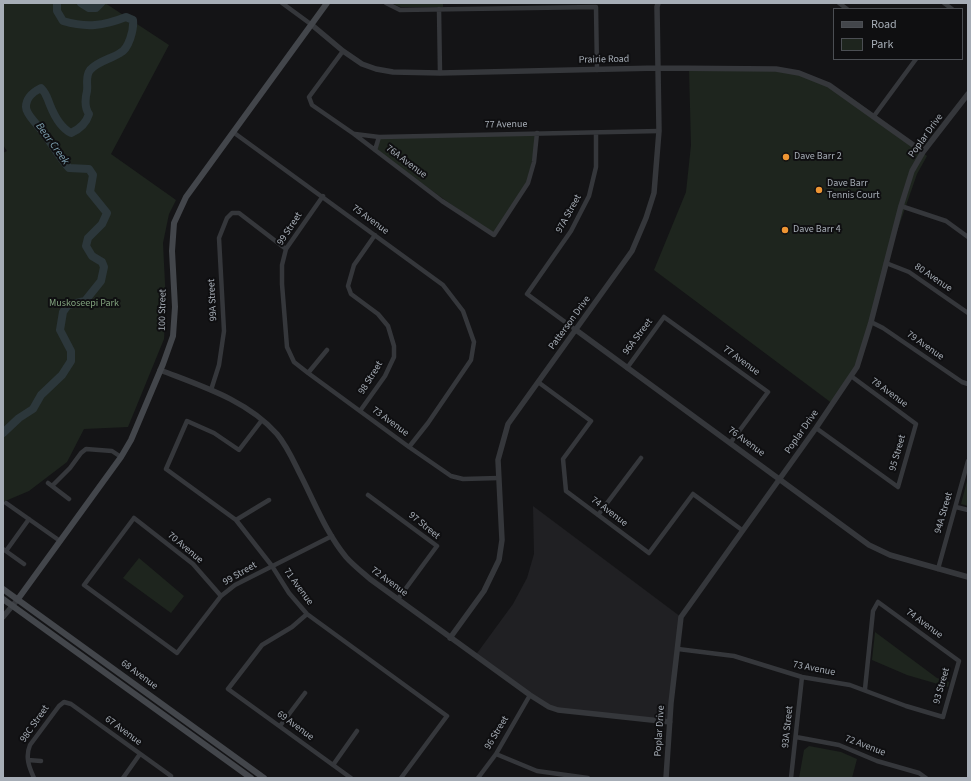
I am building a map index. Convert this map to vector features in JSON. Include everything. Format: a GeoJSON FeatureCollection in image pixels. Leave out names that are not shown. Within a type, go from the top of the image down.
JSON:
{"type":"FeatureCollection","features":[{"type":"Feature","properties":{"kind":"main road","name":"100 Street"},"geometry":{"type":"LineString","coordinates":[[18,599],[122,457],[131,440],[170,348],[174,327],[175,307],[172,251],[174,222],[186,197],[328,3]]}},
{"type":"Feature","properties":{"kind":"main road","name":"68 Avenue"},"geometry":{"type":"LineString","coordinates":[[3,589],[264,778]]}},
{"type":"Feature","properties":{"kind":"main road","name":"68 Avenue"},"geometry":{"type":"LineString","coordinates":[[3,599],[251,778]]}},
{"type":"Feature","properties":{"kind":"street","name":"Prairie Road"},"geometry":{"type":"LineString","coordinates":[[282,3],[362,64],[376,69],[393,72],[440,73],[658,68],[776,69],[799,73],[829,85],[923,152]]}},
{"type":"Feature","properties":{"kind":"street"},"geometry":{"type":"LineString","coordinates":[[386,3],[400,10],[596,7],[598,70]]}},
{"type":"Feature","properties":{"kind":"street","name":"Patterson Drive"},"geometry":{"type":"LineString","coordinates":[[450,638],[484,591],[499,560],[502,540],[498,460],[508,424],[632,251],[646,218],[654,193],[659,131],[658,3]]}},
{"type":"Feature","properties":{"kind":"street"},"geometry":{"type":"LineString","coordinates":[[439,9],[440,73]]}},
{"type":"Feature","properties":{"kind":"street","name":"76A Avenue"},"geometry":{"type":"LineString","coordinates":[[343,50],[309,97],[312,105],[354,134],[442,201],[494,235],[528,183],[534,162],[537,133]]}},
{"type":"Feature","properties":{"kind":"street"},"geometry":{"type":"LineString","coordinates":[[874,116],[915,60]]}},
{"type":"Feature","properties":{"kind":"street","name":"Poplar Drive"},"geometry":{"type":"LineString","coordinates":[[666,778],[671,703],[681,617],[816,428],[857,367],[871,322],[901,206],[912,171],[923,152],[968,95]]}},
{"type":"Feature","properties":{"kind":"street","name":"77 Avenue"},"geometry":{"type":"LineString","coordinates":[[354,134],[379,137],[659,131]]}},
{"type":"Feature","properties":{"kind":"street","name":"75 Avenue"},"geometry":{"type":"LineString","coordinates":[[233,132],[323,196],[443,285],[463,311],[474,342],[471,360],[428,423],[409,447]]}},
{"type":"Feature","properties":{"kind":"street","name":"97A Street"},"geometry":{"type":"LineString","coordinates":[[527,294],[571,231],[589,196],[596,167],[596,132]]}},
{"type":"Feature","properties":{"kind":"street"},"geometry":{"type":"LineString","coordinates":[[375,150],[379,137]]}},
{"type":"Feature","properties":{"kind":"street","name":"99 Street"},"geometry":{"type":"LineString","coordinates":[[288,348],[282,265],[286,249],[323,196]]}},
{"type":"Feature","properties":{"kind":"street"},"geometry":{"type":"LineString","coordinates":[[901,206],[946,221],[968,237]]}},
{"type":"Feature","properties":{"kind":"street","name":"99A Street"},"geometry":{"type":"LineString","coordinates":[[211,390],[219,366],[224,331],[219,238],[227,218],[232,213],[239,213],[286,249]]}},
{"type":"Feature","properties":{"kind":"street","name":"98 Street"},"geometry":{"type":"LineString","coordinates":[[360,411],[385,376],[394,357],[394,346],[388,326],[378,314],[351,294],[348,286],[354,265],[375,235]]}},
{"type":"Feature","properties":{"kind":"street","name":"80 Avenue"},"geometry":{"type":"LineString","coordinates":[[886,263],[909,272],[968,313]]}},
{"type":"Feature","properties":{"kind":"street","name":"76 Avenue"},"geometry":{"type":"LineString","coordinates":[[527,294],[731,442],[868,545],[890,555],[968,577]]}},
{"type":"Feature","properties":{"kind":"street","name":"77 Avenue"},"geometry":{"type":"LineString","coordinates":[[664,317],[768,392],[731,442]]}},
{"type":"Feature","properties":{"kind":"street","name":"96A Street"},"geometry":{"type":"LineString","coordinates":[[627,368],[664,317]]}},
{"type":"Feature","properties":{"kind":"street","name":"79 Avenue"},"geometry":{"type":"LineString","coordinates":[[871,322],[884,328],[962,382],[968,384]]}},
{"type":"Feature","properties":{"kind":"street","name":"73 Avenue"},"geometry":{"type":"LineString","coordinates":[[288,348],[294,362],[308,373],[451,476],[464,479],[499,478]]}},
{"type":"Feature","properties":{"kind":"street"},"geometry":{"type":"LineString","coordinates":[[308,373],[327,350]]}},
{"type":"Feature","properties":{"kind":"street","name":"72 Avenue"},"geometry":{"type":"LineString","coordinates":[[160,370],[211,390],[233,401],[262,420],[274,431],[286,447],[332,536],[346,558],[357,568],[450,638],[530,695],[544,704],[558,710],[670,722]]}},
{"type":"Feature","properties":{"kind":"street","name":"78 Avenue"},"geometry":{"type":"LineString","coordinates":[[851,376],[916,424]]}},
{"type":"Feature","properties":{"kind":"street","name":"74 Avenue"},"geometry":{"type":"LineString","coordinates":[[538,382],[591,421],[563,459],[566,491],[649,553],[692,494],[742,530]]}},
{"type":"Feature","properties":{"kind":"street","name":"71 Avenue"},"geometry":{"type":"LineString","coordinates":[[262,420],[239,450],[214,434],[187,421],[166,469],[236,520],[272,566],[289,593],[307,614],[447,716],[401,778]]}},
{"type":"Feature","properties":{"kind":"street","name":"95 Street"},"geometry":{"type":"LineString","coordinates":[[816,428],[898,487],[916,424]]}},
{"type":"Feature","properties":{"kind":"street"},"geometry":{"type":"LineString","coordinates":[[70,499],[50,485],[70,468],[81,453],[86,449],[112,451],[122,457]]}},
{"type":"Feature","properties":{"kind":"street"},"geometry":{"type":"LineString","coordinates":[[598,514],[641,458]]}},
{"type":"Feature","properties":{"kind":"street","name":"94A Street"},"geometry":{"type":"LineString","coordinates":[[938,569],[968,462]]}},
{"type":"Feature","properties":{"kind":"street","name":"97 Street"},"geometry":{"type":"LineString","coordinates":[[368,495],[437,546],[398,599]]}},
{"type":"Feature","properties":{"kind":"street"},"geometry":{"type":"LineString","coordinates":[[236,520],[269,500]]}},
{"type":"Feature","properties":{"kind":"street"},"geometry":{"type":"LineString","coordinates":[[6,503],[60,541]]}},
{"type":"Feature","properties":{"kind":"street"},"geometry":{"type":"LineString","coordinates":[[956,507],[968,510]]}},
{"type":"Feature","properties":{"kind":"street","name":"70 Avenue"},"geometry":{"type":"LineString","coordinates":[[178,653],[84,585],[134,518],[193,564],[221,596]]}},
{"type":"Feature","properties":{"kind":"street"},"geometry":{"type":"LineString","coordinates":[[24,564],[4,550],[30,519]]}},
{"type":"Feature","properties":{"kind":"street","name":"99 Street"},"geometry":{"type":"LineString","coordinates":[[178,653],[221,596],[235,585],[332,536]]}},
{"type":"Feature","properties":{"kind":"street","name":"100 Street"},"geometry":{"type":"LineString","coordinates":[[3,617],[18,599]]}},
{"type":"Feature","properties":{"kind":"street","name":"74 Avenue"},"geometry":{"type":"LineString","coordinates":[[865,689],[873,610],[878,602],[959,661]]}},
{"type":"Feature","properties":{"kind":"street","name":"69 Avenue"},"geometry":{"type":"LineString","coordinates":[[307,614],[292,627],[262,646],[228,689],[351,778]]}},
{"type":"Feature","properties":{"kind":"street","name":"73 Avenue"},"geometry":{"type":"LineString","coordinates":[[678,649],[734,656],[802,677],[850,684],[906,706],[943,716]]}},
{"type":"Feature","properties":{"kind":"street","name":"93 Street"},"geometry":{"type":"LineString","coordinates":[[943,716],[959,661]]}},
{"type":"Feature","properties":{"kind":"street","name":"93A Street"},"geometry":{"type":"LineString","coordinates":[[791,778],[802,677]]}},
{"type":"Feature","properties":{"kind":"street"},"geometry":{"type":"LineString","coordinates":[[280,726],[305,693]]}},
{"type":"Feature","properties":{"kind":"street","name":"96 Street"},"geometry":{"type":"LineString","coordinates":[[478,778],[496,754],[530,695]]}},
{"type":"Feature","properties":{"kind":"street","name":"67 Avenue"},"geometry":{"type":"LineString","coordinates":[[64,702],[71,704],[171,776]]}},
{"type":"Feature","properties":{"kind":"street","name":"98C Street"},"geometry":{"type":"LineString","coordinates":[[28,760],[27,754],[30,745],[59,706],[64,702]]}},
{"type":"Feature","properties":{"kind":"street"},"geometry":{"type":"LineString","coordinates":[[333,765],[357,731]]}},
{"type":"Feature","properties":{"kind":"street","name":"72 Avenue"},"geometry":{"type":"LineString","coordinates":[[796,738],[839,745],[877,761],[919,773],[925,778]]}},
{"type":"Feature","properties":{"kind":"street"},"geometry":{"type":"LineString","coordinates":[[123,778],[140,754]]}},
{"type":"Feature","properties":{"kind":"street"},"geometry":{"type":"LineString","coordinates":[[496,754],[537,771],[588,778]]}},
{"type":"Feature","properties":{"kind":"street"},"geometry":{"type":"LineString","coordinates":[[34,778],[28,760],[41,761]]}},
{"type":"Feature","properties":{"kind":"shaded area"},"geometry":{"type":"Polygon","coordinates":[[[533,506],[681,617],[670,722],[549,707],[475,656],[513,604],[527,578],[534,554],[533,506]]]}},
{"type":"Feature","properties":{"kind":"green space","name":"Muskoseepi Park"},"geometry":{"type":"Polygon","coordinates":[[[3,3],[105,3],[169,45],[111,154],[176,200],[169,214],[163,243],[166,304],[164,339],[128,427],[84,429],[67,462],[29,491],[3,502],[3,153],[7,151],[3,145],[3,3]]]}},
{"type":"Feature","properties":{"kind":"green space"},"geometry":{"type":"Polygon","coordinates":[[[391,3],[443,3],[443,7],[401,7],[391,3]]]}},
{"type":"Feature","properties":{"kind":"green space"},"geometry":{"type":"Polygon","coordinates":[[[689,69],[778,69],[805,76],[845,93],[877,116],[927,156],[917,174],[886,263],[857,367],[833,404],[654,270],[686,192],[691,145],[689,69]]]}},
{"type":"Feature","properties":{"kind":"green space"},"geometry":{"type":"Polygon","coordinates":[[[537,133],[528,183],[494,235],[375,150],[379,137],[537,133]]]}},
{"type":"Feature","properties":{"kind":"green space"},"geometry":{"type":"Polygon","coordinates":[[[968,477],[968,506],[961,504],[968,477]]]}},
{"type":"Feature","properties":{"kind":"green space"},"geometry":{"type":"Polygon","coordinates":[[[139,558],[184,596],[171,613],[123,578],[139,558]]]}},
{"type":"Feature","properties":{"kind":"green space"},"geometry":{"type":"Polygon","coordinates":[[[875,632],[937,678],[949,682],[948,687],[907,675],[872,660],[875,632]]]}},
{"type":"Feature","properties":{"kind":"green space"},"geometry":{"type":"Polygon","coordinates":[[[809,746],[841,752],[857,759],[852,778],[799,778],[804,750],[809,746]]]}},
{"type":"Feature","properties":{"kind":"waterway","name":"Bear Creek"},"geometry":{"type":"LineString","coordinates":[[3,433],[19,418],[33,409],[41,395],[62,375],[71,361],[71,351],[60,330],[63,312],[68,305],[85,301],[101,281],[104,267],[102,262],[92,256],[86,246],[88,238],[102,224],[107,213],[90,192],[93,175],[89,169],[69,168],[28,114],[26,103],[30,95],[41,88],[46,94],[61,125],[71,133],[80,128],[86,121],[89,114],[85,103],[88,73],[97,64],[123,51],[130,38],[133,28],[133,20],[126,17],[102,24],[80,25],[63,21],[57,11],[57,3]]}},
{"type":"Feature","properties":{"kind":"waterway","name":"Bear Creek"},"geometry":{"type":"LineString","coordinates":[[81,3],[89,8],[96,8],[101,3]]}},
{"type":"Feature","properties":{"kind":"place","name":"Dave Barr 2"},"geometry":{"type":"Point","coordinates":[786,157]}},
{"type":"Feature","properties":{"kind":"place","name":"Dave Barr Tennis Court"},"geometry":{"type":"Point","coordinates":[819,190]}},
{"type":"Feature","properties":{"kind":"place","name":"Dave Barr 4"},"geometry":{"type":"Point","coordinates":[785,230]}}]}
